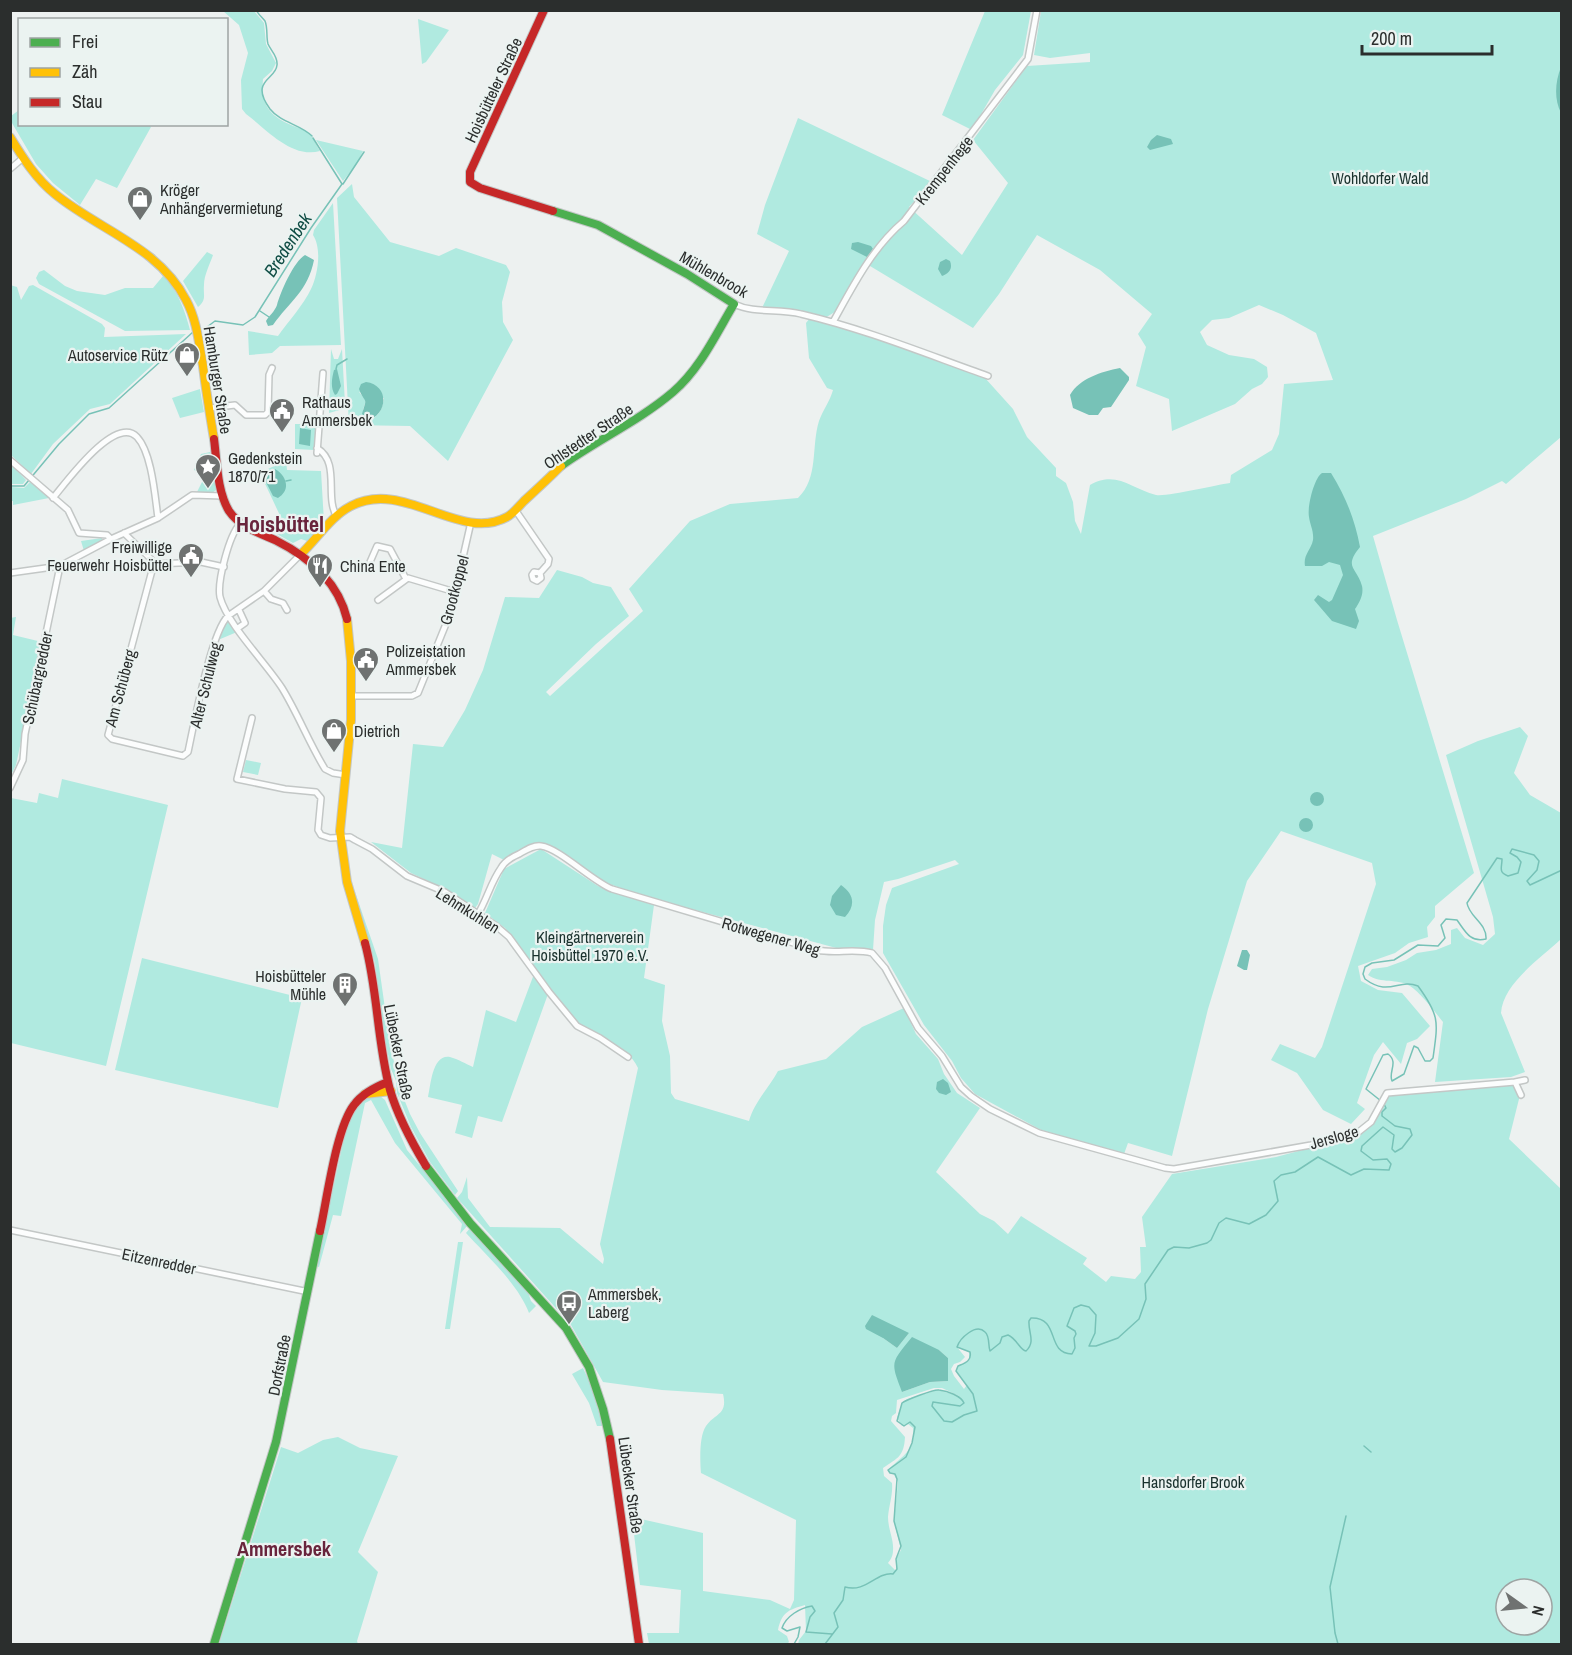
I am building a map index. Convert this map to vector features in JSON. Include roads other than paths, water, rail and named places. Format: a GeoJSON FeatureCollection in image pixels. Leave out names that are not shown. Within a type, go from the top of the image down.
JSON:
{"type":"FeatureCollection","features":[{"type":"Feature","properties":{"kind":"main road","name":"Hoisbütteler Straße"},"geometry":{"type":"LineString","coordinates":[[470,182],[470,172],[544,10]]}},
{"type":"Feature","properties":{"kind":"main road","name":"Hamburger Straße"},"geometry":{"type":"LineString","coordinates":[[10,137],[36,175],[55,194],[78,211],[135,244],[162,266],[184,294],[198,331],[223,496],[230,514],[240,524]]}},
{"type":"Feature","properties":{"kind":"main road","name":"Mühlenbrook"},"geometry":{"type":"LineString","coordinates":[[470,182],[480,188],[598,225],[652,254],[734,304]]}},
{"type":"Feature","properties":{"kind":"main road","name":"Ohlstedter Straße"},"geometry":{"type":"LineString","coordinates":[[301,554],[337,517],[359,503],[395,499],[471,522],[497,522],[516,511],[562,465],[648,411],[675,390],[703,356],[734,304]]}},
{"type":"Feature","properties":{"kind":"main road","name":"Lübecker Straße"},"geometry":{"type":"LineString","coordinates":[[240,524],[301,554],[333,586],[345,610],[352,696],[341,838],[348,890],[370,966],[388,1082],[404,1128],[429,1172],[471,1224],[566,1328],[592,1372],[604,1407],[610,1435],[639,1644]]}},
{"type":"Feature","properties":{"kind":"main road","name":"Dorfstraße"},"geometry":{"type":"LineString","coordinates":[[214,1644],[276,1442],[342,1127],[352,1105],[370,1089],[388,1082]]}},
{"type":"Feature","properties":{"kind":"main road"},"geometry":{"type":"LineString","coordinates":[[365,1094],[391,1091]]}},
{"type":"Feature","properties":{"kind":"street","name":"Krempenhege"},"geometry":{"type":"LineString","coordinates":[[833,322],[876,249],[904,221],[1028,59],[1036,10]]}},
{"type":"Feature","properties":{"kind":"street"},"geometry":{"type":"LineString","coordinates":[[10,169],[23,158]]}},
{"type":"Feature","properties":{"kind":"street","name":"Mühlenbrook"},"geometry":{"type":"LineString","coordinates":[[734,304],[752,309],[795,312],[833,322],[988,376]]}},
{"type":"Feature","properties":{"kind":"street"},"geometry":{"type":"LineString","coordinates":[[210,408],[237,405],[246,415],[265,415],[268,412],[269,375],[272,368]]}},
{"type":"Feature","properties":{"kind":"street"},"geometry":{"type":"LineString","coordinates":[[323,373],[317,451],[321,451],[330,466],[332,507],[337,517]]}},
{"type":"Feature","properties":{"kind":"street"},"geometry":{"type":"LineString","coordinates":[[53,498],[93,450],[122,433],[129,433],[139,440],[149,463],[158,518]]}},
{"type":"Feature","properties":{"kind":"street"},"geometry":{"type":"LineString","coordinates":[[10,460],[68,510],[79,533],[106,535],[111,539]]}},
{"type":"Feature","properties":{"kind":"street"},"geometry":{"type":"LineString","coordinates":[[10,573],[60,566],[111,539],[158,518],[192,495],[223,496]]}},
{"type":"Feature","properties":{"kind":"street"},"geometry":{"type":"LineString","coordinates":[[516,511],[549,559],[548,564],[540,573]]}},
{"type":"Feature","properties":{"kind":"street","name":"Grootkoppel"},"geometry":{"type":"LineString","coordinates":[[352,696],[416,695],[442,636],[471,522]]}},
{"type":"Feature","properties":{"kind":"street"},"geometry":{"type":"LineString","coordinates":[[240,524],[233,534],[224,567],[219,591],[221,600],[228,616],[283,690],[325,769],[346,775]]}},
{"type":"Feature","properties":{"kind":"street"},"geometry":{"type":"LineString","coordinates":[[124,533],[154,563],[205,562],[224,567]]}},
{"type":"Feature","properties":{"kind":"street"},"geometry":{"type":"LineString","coordinates":[[370,562],[377,546],[390,549],[406,579]]}},
{"type":"Feature","properties":{"kind":"street"},"geometry":{"type":"LineString","coordinates":[[228,616],[264,591],[301,554]]}},
{"type":"Feature","properties":{"kind":"street","name":"Am Schüberg"},"geometry":{"type":"LineString","coordinates":[[154,563],[108,735],[112,739],[185,756]]}},
{"type":"Feature","properties":{"kind":"street","name":"Schübargredder"},"geometry":{"type":"LineString","coordinates":[[10,788],[24,755],[25,734],[60,566]]}},
{"type":"Feature","properties":{"kind":"street"},"geometry":{"type":"LineString","coordinates":[[378,600],[406,579],[411,578],[455,592]]}},
{"type":"Feature","properties":{"kind":"street"},"geometry":{"type":"LineString","coordinates":[[264,591],[271,599],[284,604],[287,609]]}},
{"type":"Feature","properties":{"kind":"street"},"geometry":{"type":"LineString","coordinates":[[238,628],[245,623],[239,610]]}},
{"type":"Feature","properties":{"kind":"street","name":"Alter Schulweg"},"geometry":{"type":"LineString","coordinates":[[185,756],[188,752],[213,647],[222,623],[228,616]]}},
{"type":"Feature","properties":{"kind":"street","name":"Lehmkuhlen"},"geometry":{"type":"LineString","coordinates":[[252,718],[237,779],[285,789],[316,792],[321,798],[319,832],[324,837],[350,837],[407,876],[445,892],[509,936],[549,992],[577,1026],[628,1057]]}},
{"type":"Feature","properties":{"kind":"street","name":"Rotwegener Weg"},"geometry":{"type":"LineString","coordinates":[[478,914],[503,864],[523,851],[541,846],[552,850],[612,889],[824,951],[873,953],[885,968],[918,1028],[942,1056],[961,1087],[970,1096],[990,1109],[1039,1133],[1170,1169]]}},
{"type":"Feature","properties":{"kind":"street","name":"Jersloge"},"geometry":{"type":"LineString","coordinates":[[1170,1169],[1311,1145],[1356,1134],[1371,1122],[1386,1093],[1525,1080]]}},
{"type":"Feature","properties":{"kind":"street"},"geometry":{"type":"LineString","coordinates":[[1515,1082],[1521,1095]]}},
{"type":"Feature","properties":{"kind":"street","name":"Eitzenredder"},"geometry":{"type":"LineString","coordinates":[[10,1230],[304,1291],[307,1294]]}},
{"type":"Feature","properties":{"kind":"waterway","name":"Bredenbek"},"geometry":{"type":"LineString","coordinates":[[256,10],[265,21],[268,44],[277,62],[276,70],[263,86],[264,99],[274,114],[312,136]]}},
{"type":"Feature","properties":{"kind":"waterway","name":"Bredenbek"},"geometry":{"type":"LineString","coordinates":[[203,330],[215,321],[243,325],[255,317],[311,228],[342,184],[313,138]]}},
{"type":"Feature","properties":{"kind":"waterway"},"geometry":{"type":"LineString","coordinates":[[343,184],[364,152]]}},
{"type":"Feature","properties":{"kind":"waterway"},"geometry":{"type":"LineString","coordinates":[[260,311],[269,317]]}},
{"type":"Feature","properties":{"kind":"waterway","name":"Bredenbek"},"geometry":{"type":"LineString","coordinates":[[10,486],[24,486],[59,444],[89,414],[109,408],[193,332]]}},
{"type":"Feature","properties":{"kind":"waterway"},"geometry":{"type":"LineString","coordinates":[[336,369],[337,365],[347,359]]}},
{"type":"Feature","properties":{"kind":"waterway"},"geometry":{"type":"LineString","coordinates":[[286,481],[291,480]]}},
{"type":"Feature","properties":{"kind":"waterway","name":"Ammersbek"},"geometry":{"type":"LineString","coordinates":[[1381,1101],[1366,1089],[1383,1055],[1388,1054],[1393,1060],[1392,1081],[1404,1074],[1414,1046],[1418,1048],[1425,1061],[1430,1061],[1433,1058],[1435,1046],[1436,1020],[1434,1012],[1418,986],[1405,984],[1381,987],[1365,979],[1363,974],[1365,967],[1372,963],[1394,960],[1418,945],[1438,946],[1445,938],[1441,925],[1446,919],[1457,920],[1472,938],[1486,939],[1484,929],[1468,908],[1467,903],[1497,858],[1502,859],[1503,873],[1508,876],[1518,873],[1521,862],[1510,853],[1512,849],[1534,855],[1539,861],[1537,870],[1527,881],[1530,885],[1562,870]]}},
{"type":"Feature","properties":{"kind":"waterway","name":"Ammersbek"},"geometry":{"type":"LineString","coordinates":[[825,1644],[838,1627],[834,1613],[843,1600],[845,1587],[865,1585],[881,1576],[893,1574],[897,1569],[896,1559],[901,1546],[894,1521],[897,1479],[895,1474],[888,1470],[906,1457],[915,1427],[910,1422],[904,1426],[897,1421],[902,1403],[939,1390],[954,1394],[964,1403],[960,1406],[933,1402],[932,1406],[944,1421],[952,1422],[977,1411],[973,1394],[956,1371],[958,1366],[970,1358],[970,1352],[957,1347],[965,1336],[977,1329],[985,1332],[988,1336],[990,1351],[1000,1343],[1002,1337],[1008,1335],[1026,1351],[1031,1344],[1029,1321],[1031,1318],[1040,1319],[1050,1329],[1058,1348],[1072,1354],[1076,1334],[1067,1326],[1074,1308],[1081,1305],[1089,1307],[1096,1315],[1095,1333],[1089,1346],[1096,1346],[1118,1338],[1139,1319],[1146,1299],[1145,1284],[1168,1250],[1174,1247],[1189,1248],[1207,1243],[1211,1240],[1219,1223],[1226,1218],[1249,1224],[1266,1215],[1278,1201],[1274,1181],[1281,1175],[1295,1172],[1318,1157],[1351,1175],[1364,1169],[1389,1170],[1391,1164],[1387,1159],[1373,1160],[1361,1151],[1362,1146],[1383,1127],[1394,1135],[1392,1149],[1395,1152],[1402,1148],[1412,1135],[1410,1129],[1395,1126],[1382,1116],[1386,1108],[1384,1104]]}},
{"type":"Feature","properties":{"kind":"waterway"},"geometry":{"type":"LineString","coordinates":[[1364,1446],[1371,1452]]}},
{"type":"Feature","properties":{"kind":"waterway"},"geometry":{"type":"LineString","coordinates":[[1338,1644],[1330,1587],[1346,1516]]}},
{"type":"Feature","properties":{"kind":"waterway"},"geometry":{"type":"LineString","coordinates":[[794,1644],[800,1627],[787,1631],[782,1628],[790,1616],[807,1607],[812,1606],[815,1611],[810,1617],[806,1632],[832,1634]]}},
{"type":"Feature","properties":{"kind":"place","name":"Kröger Anhängervermietung"},"geometry":{"type":"Point","coordinates":[140,222]}},
{"type":"Feature","properties":{"kind":"place","name":"Autoservice Rütz"},"geometry":{"type":"Point","coordinates":[187,378]}},
{"type":"Feature","properties":{"kind":"place","name":"Rathaus Ammersbek"},"geometry":{"type":"Point","coordinates":[282,434]}},
{"type":"Feature","properties":{"kind":"place","name":"Gedenkstein 1870/71"},"geometry":{"type":"Point","coordinates":[208,490]}},
{"type":"Feature","properties":{"kind":"place","name":"Freiwillige Feuerwehr Hoisbüttel"},"geometry":{"type":"Point","coordinates":[191,579]}},
{"type":"Feature","properties":{"kind":"place","name":"China Ente"},"geometry":{"type":"Point","coordinates":[320,589]}},
{"type":"Feature","properties":{"kind":"place","name":"Polizeistation Ammersbek"},"geometry":{"type":"Point","coordinates":[366,683]}},
{"type":"Feature","properties":{"kind":"place","name":"Dietrich"},"geometry":{"type":"Point","coordinates":[334,754]}},
{"type":"Feature","properties":{"kind":"place","name":"Hoisbütteler Mühle"},"geometry":{"type":"Point","coordinates":[345,1008]}},
{"type":"Feature","properties":{"kind":"place","name":"Ammersbek, Laberg"},"geometry":{"type":"Point","coordinates":[569,1326]}},
{"type":"Feature","properties":{"kind":"district","name":"Hoisbüttel"},"geometry":{"type":"Point","coordinates":[280,524]}},
{"type":"Feature","properties":{"kind":"district","name":"Ammersbek"},"geometry":{"type":"Point","coordinates":[284,1549]}},
{"type":"Feature","properties":{"kind":"park label","name":"Wohldorfer Wald"},"geometry":{"type":"Point","coordinates":[1380,178]}},
{"type":"Feature","properties":{"kind":"park label","name":"Kleingärtnerverein Hoisbüttel 1970 e.V."},"geometry":{"type":"Point","coordinates":[590,946]}},
{"type":"Feature","properties":{"kind":"park label","name":"Hansdorfer Brook"},"geometry":{"type":"Point","coordinates":[1193,1482]}}]}
